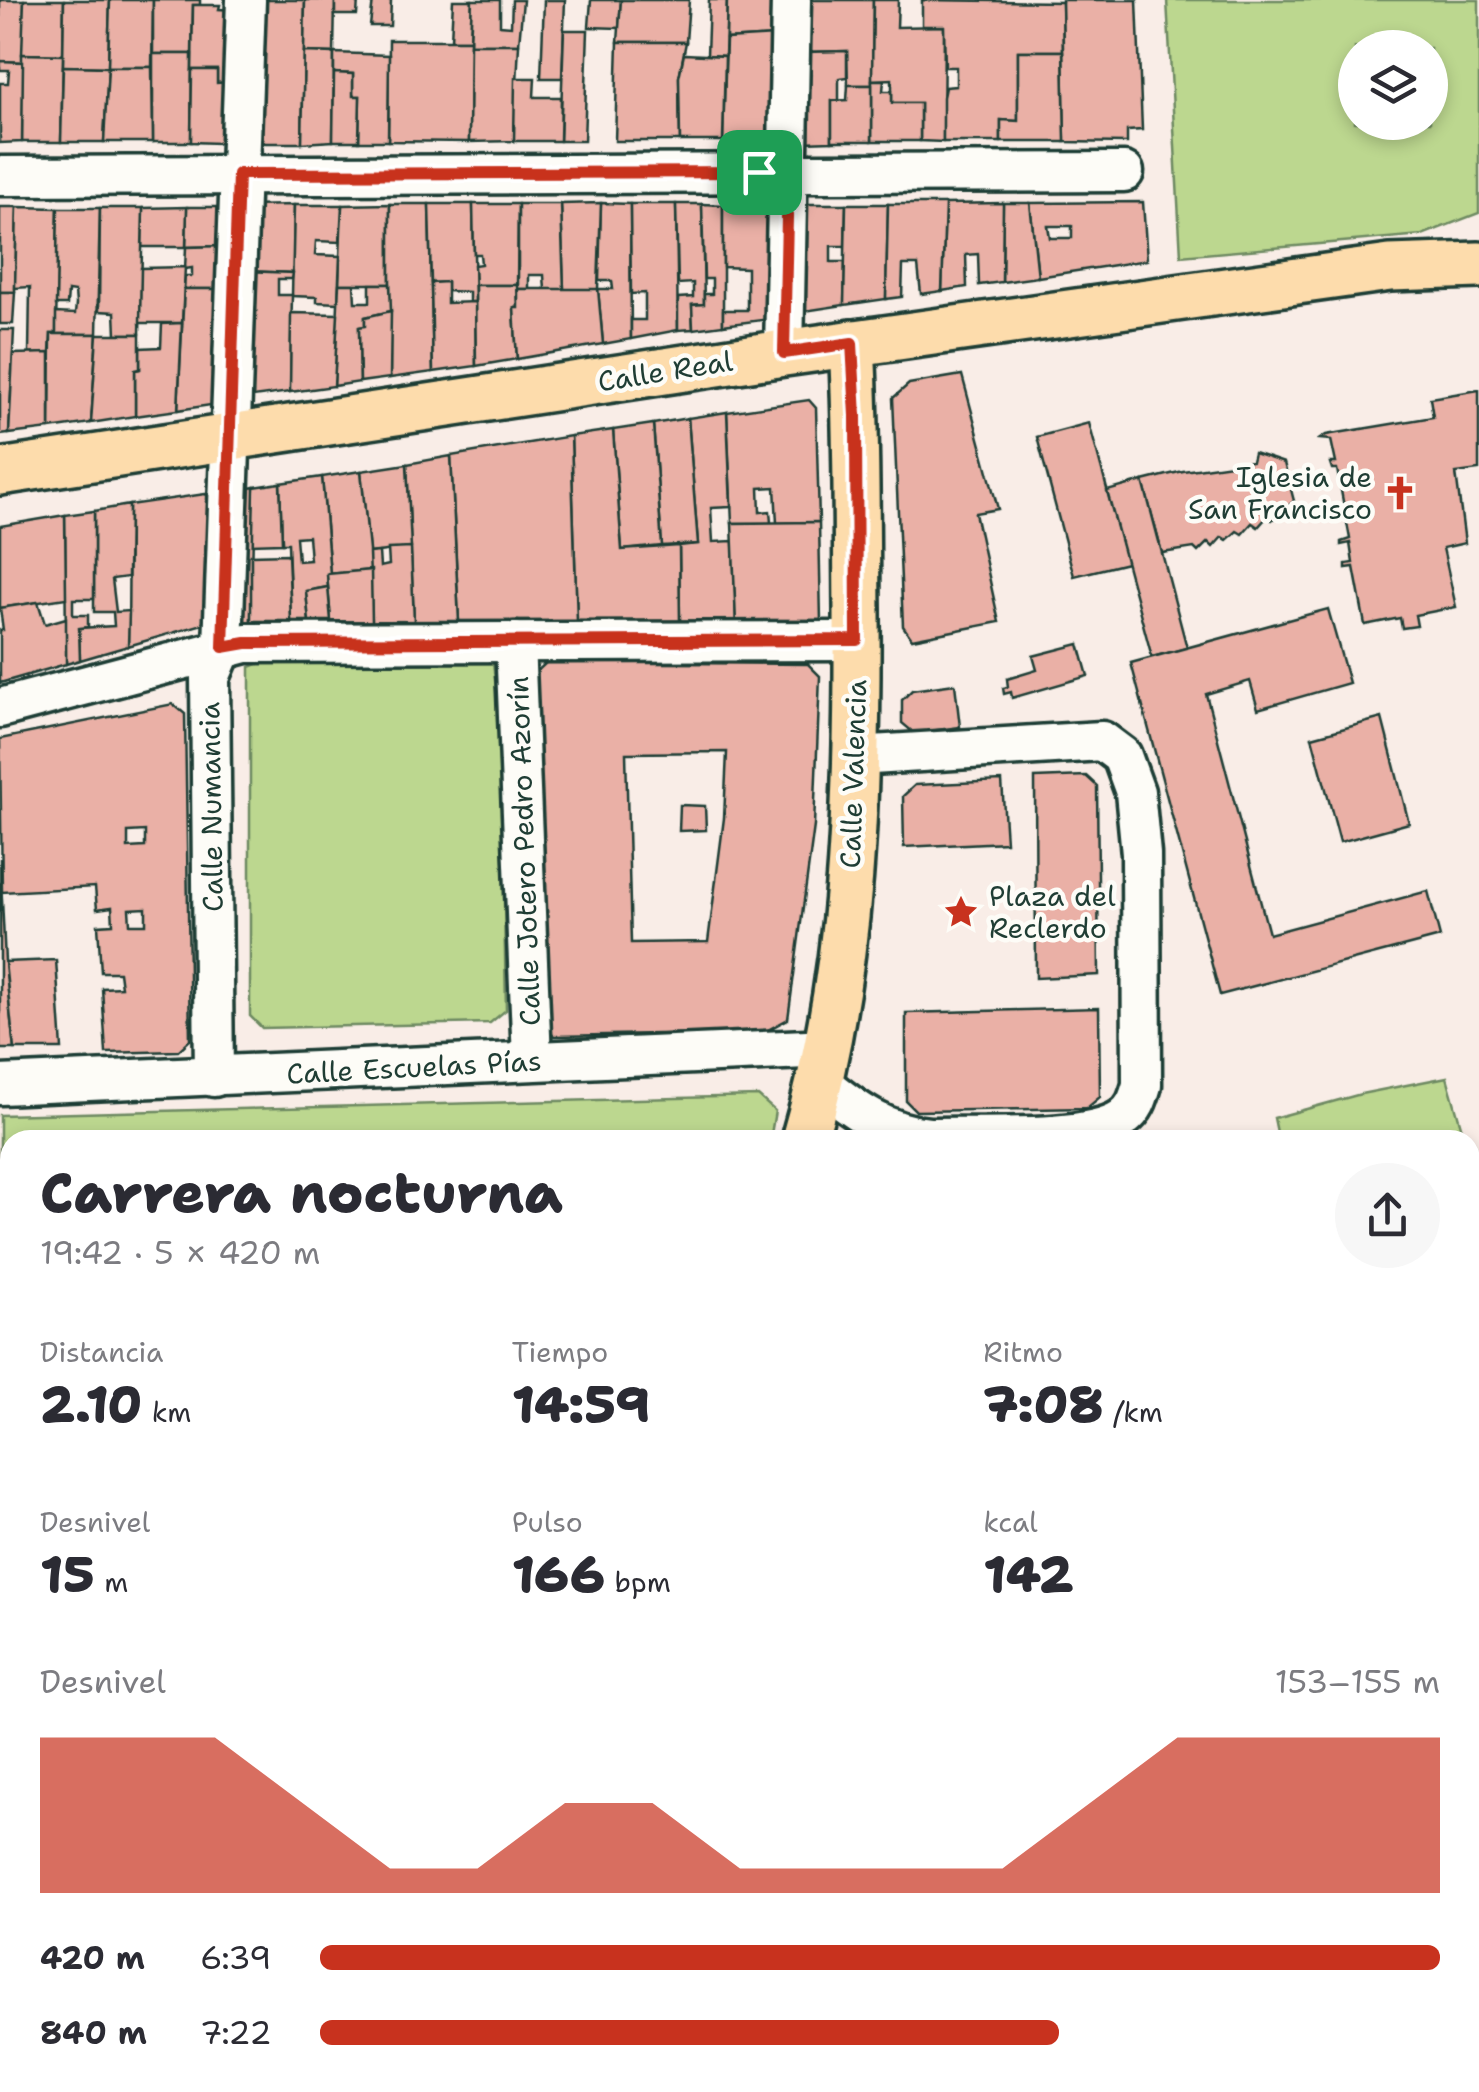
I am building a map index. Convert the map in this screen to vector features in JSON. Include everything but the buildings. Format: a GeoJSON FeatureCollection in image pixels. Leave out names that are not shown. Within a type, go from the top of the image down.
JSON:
{"type":"FeatureCollection","features":[{"type":"Feature","properties":{"kind":"main road"},"geometry":{"type":"LineString","coordinates":[[1390,268],[1479,236]]}},
{"type":"Feature","properties":{"kind":"main road"},"geometry":{"type":"LineString","coordinates":[[1390,268],[1479,265]]}},
{"type":"Feature","properties":{"kind":"main road","name":"Calle Real"},"geometry":{"type":"LineString","coordinates":[[0,472],[852,343],[1390,268]]}},
{"type":"Feature","properties":{"kind":"main road","name":"Calle Valencia"},"geometry":{"type":"LineString","coordinates":[[809,1130],[825,1065],[853,842],[857,640],[852,343]]}},
{"type":"Feature","properties":{"kind":"street","name":"Calle Numancia"},"geometry":{"type":"LineString","coordinates":[[214,1077],[210,678],[223,647],[246,0]]}},
{"type":"Feature","properties":{"kind":"street"},"geometry":{"type":"LineString","coordinates":[[784,353],[791,0]]}},
{"type":"Feature","properties":{"kind":"street"},"geometry":{"type":"LineString","coordinates":[[0,176],[1124,172]]}},
{"type":"Feature","properties":{"kind":"street"},"geometry":{"type":"LineString","coordinates":[[0,708],[246,643],[857,640]]}},
{"type":"Feature","properties":{"kind":"street","name":"Calle Jotero Pedro Azorín"},"geometry":{"type":"LineString","coordinates":[[515,642],[532,1060]]}},
{"type":"Feature","properties":{"kind":"street"},"geometry":{"type":"LineString","coordinates":[[855,756],[1102,741],[1122,756],[1135,792],[1141,854],[1142,1085],[1137,1103],[1127,1116],[1098,1130]]}},
{"type":"Feature","properties":{"kind":"street","name":"Calle Escuelas Pías"},"geometry":{"type":"LineString","coordinates":[[0,1085],[532,1060],[825,1065]]}},
{"type":"Feature","properties":{"kind":"street"},"geometry":{"type":"LineString","coordinates":[[825,1065],[873,1121],[896,1130]]}},
{"type":"Feature","properties":{"kind":"green space"},"geometry":{"type":"Polygon","coordinates":[[[1167,0],[1479,0],[1479,213],[1422,235],[1181,256],[1167,0]]]}},
{"type":"Feature","properties":{"kind":"green space"},"geometry":{"type":"Polygon","coordinates":[[[493,662],[501,734],[506,1010],[490,1023],[262,1028],[250,1016],[250,667],[260,663],[493,662]]]}},
{"type":"Feature","properties":{"kind":"green space"},"geometry":{"type":"Polygon","coordinates":[[[1447,1077],[1462,1130],[1277,1130],[1274,1118],[1361,1094],[1447,1077]]]}},
{"type":"Feature","properties":{"kind":"green space"},"geometry":{"type":"Polygon","coordinates":[[[758,1096],[775,1111],[772,1130],[0,1130],[0,1115],[758,1096]]]}},
{"type":"Feature","properties":{"kind":"place","name":"Iglesia de San Francisco"},"geometry":{"type":"Point","coordinates":[1400,493]}},
{"type":"Feature","properties":{"kind":"place","name":"Plaza del Reclerdo"},"geometry":{"type":"Point","coordinates":[961,912]}},
{"type":"Feature","properties":{"kind":"route"},"geometry":{"type":"LineString","coordinates":[[759,172],[788,172],[784,353],[852,343],[857,640],[246,643],[223,647],[238,174],[759,172]]}}]}
